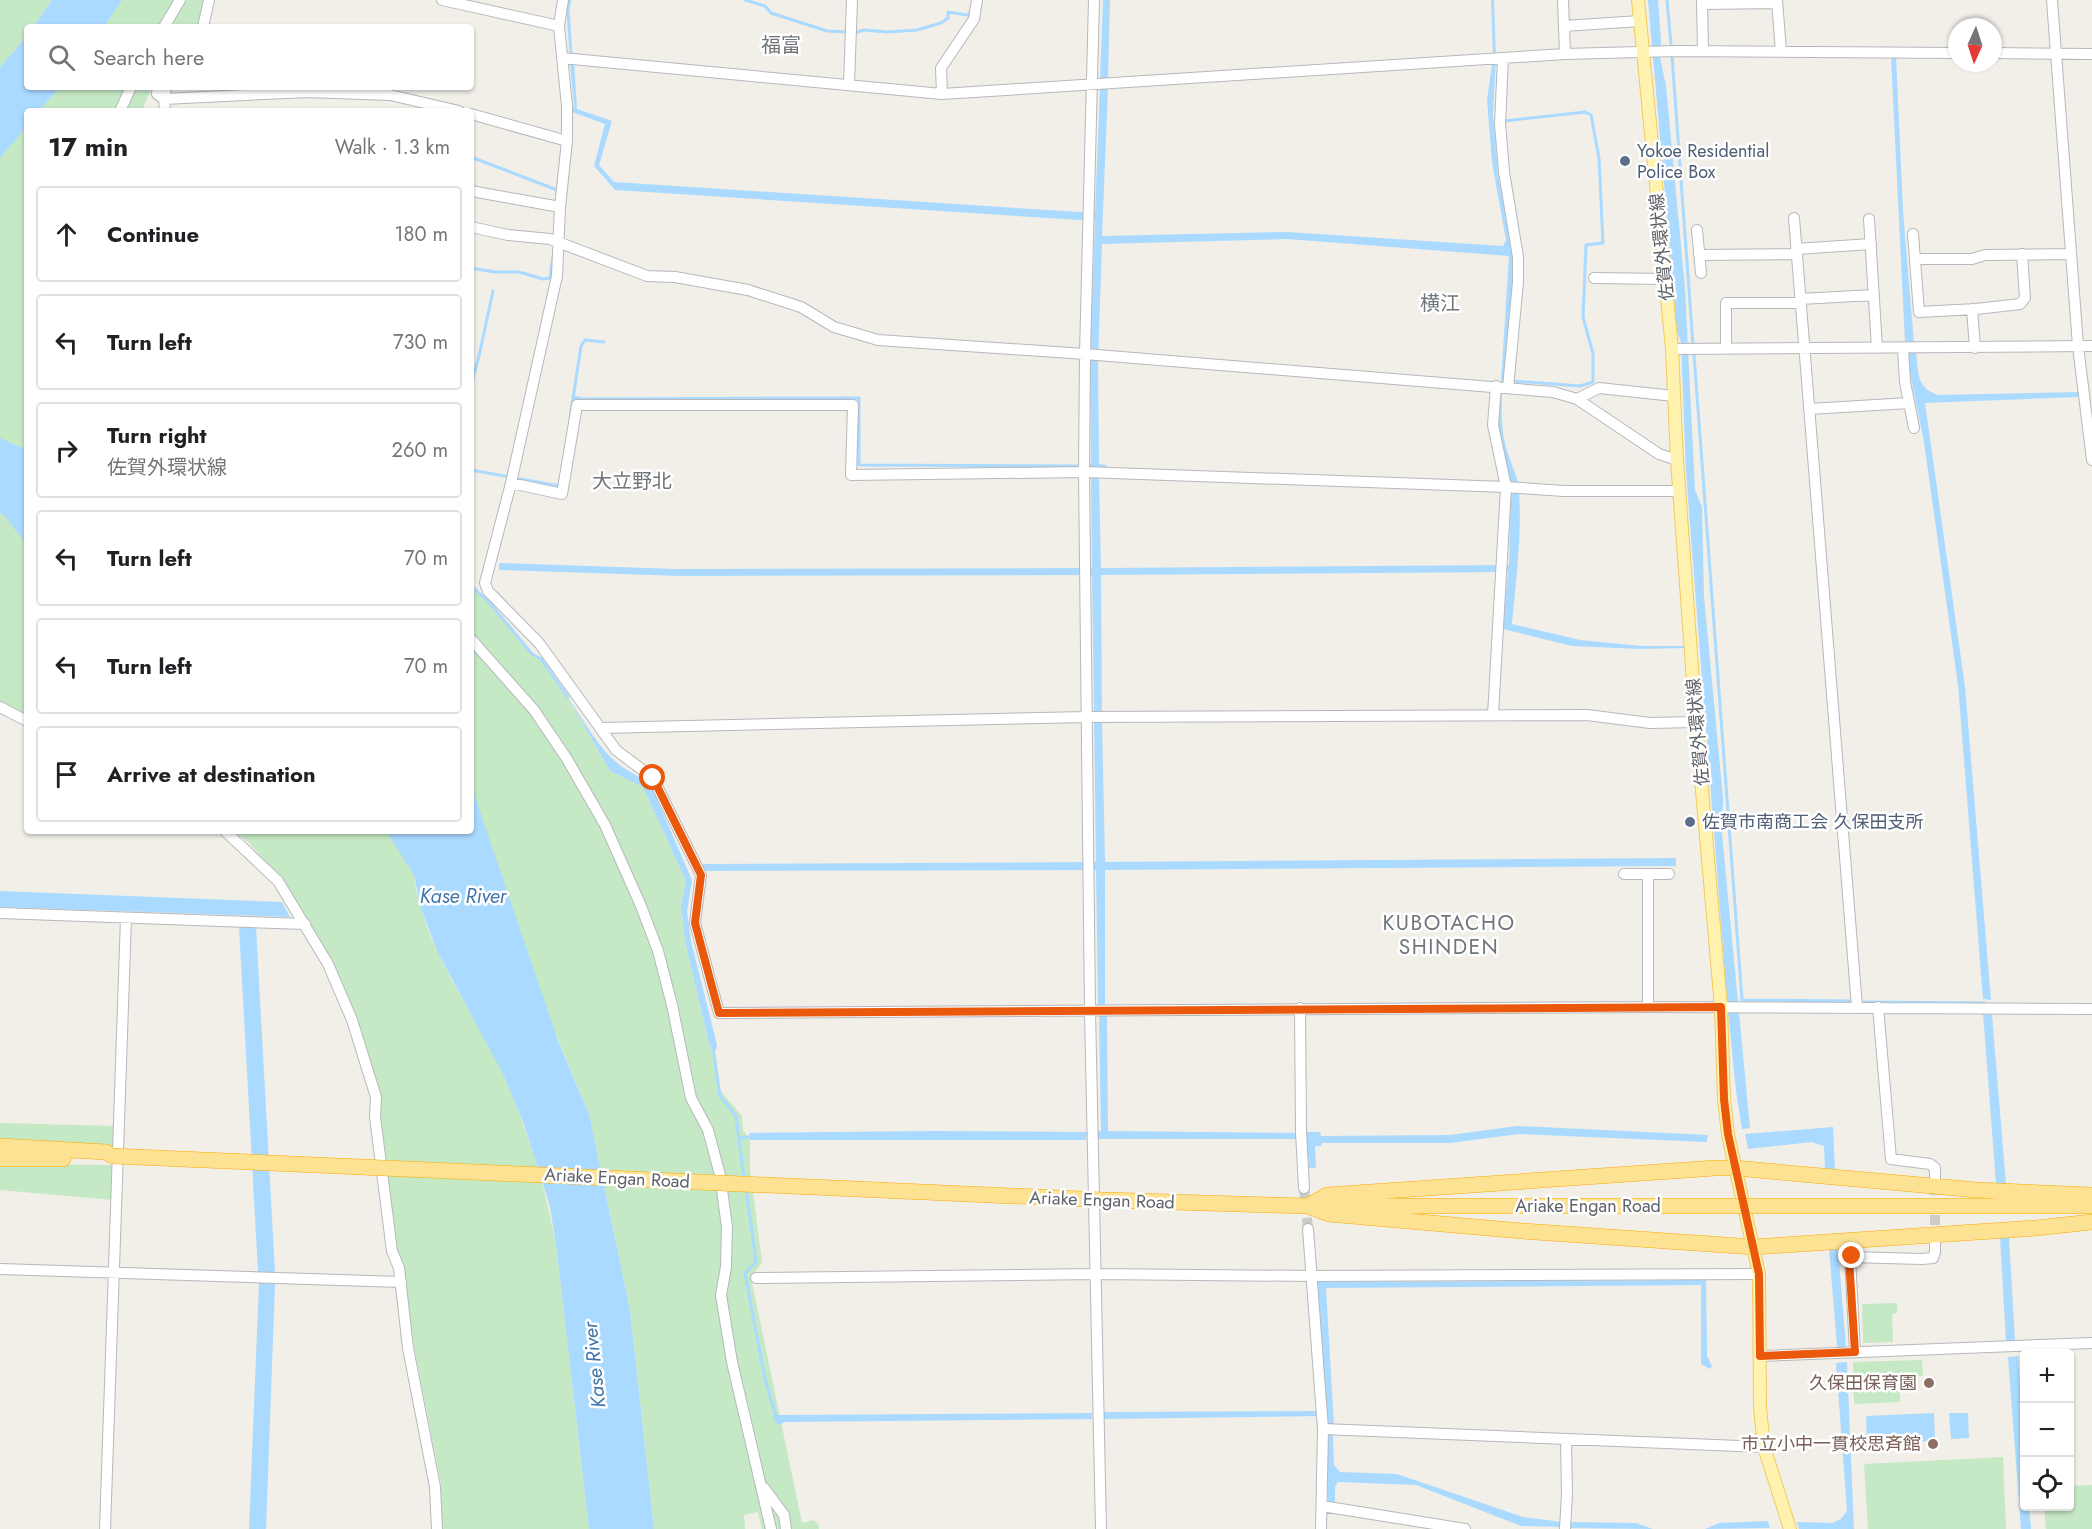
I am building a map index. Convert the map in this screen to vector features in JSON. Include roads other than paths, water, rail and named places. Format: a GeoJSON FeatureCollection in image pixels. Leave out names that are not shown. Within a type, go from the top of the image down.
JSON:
{"type":"FeatureCollection","features":[{"type":"Feature","properties":{"kind":"highway"},"geometry":{"type":"LineString","coordinates":[[0,1146],[106,1152],[113,1156]]}},
{"type":"Feature","properties":{"kind":"highway"},"geometry":{"type":"LineString","coordinates":[[0,1159],[106,1159],[113,1156]]}},
{"type":"Feature","properties":{"kind":"highway","name":"Ariake Engan Road"},"geometry":{"type":"LineString","coordinates":[[113,1156],[1104,1200],[1308,1206],[2092,1206]]}},
{"type":"Feature","properties":{"kind":"highway"},"geometry":{"type":"LineString","coordinates":[[1308,1206],[1327,1195],[1735,1167],[1977,1190],[2092,1195]]}},
{"type":"Feature","properties":{"kind":"highway"},"geometry":{"type":"LineString","coordinates":[[1308,1206],[1329,1214],[1522,1231],[1754,1247],[2036,1228],[2092,1222]]}},
{"type":"Feature","properties":{"kind":"main road","name":"佐賀外環状線"},"geometry":{"type":"LineString","coordinates":[[1638,0],[1645,51],[1664,279],[1680,349],[1674,396],[1677,460],[1696,722],[1723,1007],[1724,1099],[1728,1134],[1759,1274],[1760,1408],[1764,1447],[1790,1529]]}},
{"type":"Feature","properties":{"kind":"street"},"geometry":{"type":"LineString","coordinates":[[168,24],[180,0]]}},
{"type":"Feature","properties":{"kind":"street"},"geometry":{"type":"LineString","coordinates":[[204,24],[209,0]]}},
{"type":"Feature","properties":{"kind":"street"},"geometry":{"type":"LineString","coordinates":[[442,0],[559,26]]}},
{"type":"Feature","properties":{"kind":"street"},"geometry":{"type":"LineString","coordinates":[[563,0],[559,26],[568,58],[567,141],[556,207],[557,276],[485,583],[488,591],[539,643],[616,750],[653,778],[701,875],[695,923],[719,1013],[1300,1008],[2092,1009]]}},
{"type":"Feature","properties":{"kind":"street"},"geometry":{"type":"LineString","coordinates":[[849,84],[852,0]]}},
{"type":"Feature","properties":{"kind":"street"},"geometry":{"type":"LineString","coordinates":[[942,94],[941,68],[974,19],[978,0]]}},
{"type":"Feature","properties":{"kind":"street"},"geometry":{"type":"LineString","coordinates":[[1094,0],[1100,84],[1088,217],[1085,354],[1091,472],[1085,572],[1088,866],[1093,1011],[1095,1274],[1101,1529]]}},
{"type":"Feature","properties":{"kind":"street"},"geometry":{"type":"LineString","coordinates":[[1563,0],[1565,54]]}},
{"type":"Feature","properties":{"kind":"street"},"geometry":{"type":"LineString","coordinates":[[2052,0],[2078,346],[2090,425],[2092,460]]}},
{"type":"Feature","properties":{"kind":"street"},"geometry":{"type":"LineString","coordinates":[[1703,51],[1702,2],[1777,1],[1781,52]]}},
{"type":"Feature","properties":{"kind":"street"},"geometry":{"type":"LineString","coordinates":[[1564,26],[1640,21]]}},
{"type":"Feature","properties":{"kind":"street"},"geometry":{"type":"LineString","coordinates":[[568,58],[942,94],[1565,54],[1645,51],[1948,53]]}},
{"type":"Feature","properties":{"kind":"street"},"geometry":{"type":"LineString","coordinates":[[2002,53],[2092,54]]}},
{"type":"Feature","properties":{"kind":"street"},"geometry":{"type":"LineString","coordinates":[[1497,59],[1504,172],[1518,257],[1508,383]]}},
{"type":"Feature","properties":{"kind":"street"},"geometry":{"type":"LineString","coordinates":[[121,108],[130,90]]}},
{"type":"Feature","properties":{"kind":"street"},"geometry":{"type":"LineString","coordinates":[[158,90],[157,94],[164,99],[307,92],[390,95],[446,108]]}},
{"type":"Feature","properties":{"kind":"street"},"geometry":{"type":"LineString","coordinates":[[165,108],[166,90]]}},
{"type":"Feature","properties":{"kind":"street"},"geometry":{"type":"LineString","coordinates":[[474,115],[567,141]]}},
{"type":"Feature","properties":{"kind":"street"},"geometry":{"type":"LineString","coordinates":[[474,192],[556,207]]}},
{"type":"Feature","properties":{"kind":"street"},"geometry":{"type":"LineString","coordinates":[[1794,218],[1857,1007]]}},
{"type":"Feature","properties":{"kind":"street"},"geometry":{"type":"LineString","coordinates":[[1869,219],[1877,348]]}},
{"type":"Feature","properties":{"kind":"street"},"geometry":{"type":"LineString","coordinates":[[474,228],[555,241],[647,276],[675,277],[748,290],[801,307],[834,327],[878,340],[1496,386],[1508,383],[1577,399],[1659,454],[1677,460]]}},
{"type":"Feature","properties":{"kind":"street"},"geometry":{"type":"LineString","coordinates":[[1697,230],[1701,273]]}},
{"type":"Feature","properties":{"kind":"street"},"geometry":{"type":"LineString","coordinates":[[1913,234],[1919,312],[2020,303],[2025,297],[2022,254]]}},
{"type":"Feature","properties":{"kind":"street"},"geometry":{"type":"LineString","coordinates":[[1699,255],[1797,251],[1871,244]]}},
{"type":"Feature","properties":{"kind":"street"},"geometry":{"type":"LineString","coordinates":[[1915,260],[1972,259],[1985,255],[2071,254]]}},
{"type":"Feature","properties":{"kind":"street"},"geometry":{"type":"LineString","coordinates":[[1594,278],[1664,279]]}},
{"type":"Feature","properties":{"kind":"street"},"geometry":{"type":"LineString","coordinates":[[1726,348],[1726,303],[1800,301],[1874,295]]}},
{"type":"Feature","properties":{"kind":"street"},"geometry":{"type":"LineString","coordinates":[[1972,309],[1975,348]]}},
{"type":"Feature","properties":{"kind":"street"},"geometry":{"type":"LineString","coordinates":[[1680,349],[2092,346]]}},
{"type":"Feature","properties":{"kind":"street"},"geometry":{"type":"LineString","coordinates":[[1903,348],[1905,382],[1914,428]]}},
{"type":"Feature","properties":{"kind":"street"},"geometry":{"type":"LineString","coordinates":[[1493,715],[1502,568],[1511,487],[1493,425],[1496,386]]}},
{"type":"Feature","properties":{"kind":"street"},"geometry":{"type":"LineString","coordinates":[[1577,399],[1599,388],[1674,396]]}},
{"type":"Feature","properties":{"kind":"street"},"geometry":{"type":"LineString","coordinates":[[1809,409],[1909,403]]}},
{"type":"Feature","properties":{"kind":"street"},"geometry":{"type":"LineString","coordinates":[[511,479],[562,494],[577,405],[853,405],[851,475],[1091,472],[1511,487],[1564,491],[1680,491]]}},
{"type":"Feature","properties":{"kind":"street"},"geometry":{"type":"LineString","coordinates":[[474,642],[534,710],[567,759],[605,825],[658,951],[672,1005],[691,1098],[708,1130],[720,1175],[727,1227],[726,1267],[721,1295],[732,1362],[771,1529]]}},
{"type":"Feature","properties":{"kind":"street"},"geometry":{"type":"LineString","coordinates":[[0,707],[24,719]]}},
{"type":"Feature","properties":{"kind":"street"},"geometry":{"type":"LineString","coordinates":[[601,728],[1088,717],[1493,715],[1587,716],[1650,723],[1696,722]]}},
{"type":"Feature","properties":{"kind":"street"},"geometry":{"type":"LineString","coordinates":[[228,834],[278,880],[328,964],[352,1020],[376,1097],[375,1117],[391,1241],[399,1268],[408,1348],[435,1487],[436,1529]]}},
{"type":"Feature","properties":{"kind":"street"},"geometry":{"type":"LineString","coordinates":[[1624,874],[1669,874]]}},
{"type":"Feature","properties":{"kind":"street"},"geometry":{"type":"LineString","coordinates":[[1648,874],[1648,1007]]}},
{"type":"Feature","properties":{"kind":"street"},"geometry":{"type":"LineString","coordinates":[[0,914],[305,924]]}},
{"type":"Feature","properties":{"kind":"street"},"geometry":{"type":"LineString","coordinates":[[105,1529],[126,918]]}},
{"type":"Feature","properties":{"kind":"street"},"geometry":{"type":"LineString","coordinates":[[1878,1007],[1891,1160],[1930,1164],[1935,1168],[1935,1182]]}},
{"type":"Feature","properties":{"kind":"street"},"geometry":{"type":"LineString","coordinates":[[1300,1008],[1304,1188]]}},
{"type":"Feature","properties":{"kind":"street"},"geometry":{"type":"LineString","coordinates":[[1308,1229],[1323,1429],[1321,1529]]}},
{"type":"Feature","properties":{"kind":"street"},"geometry":{"type":"LineString","coordinates":[[1855,1352],[1850,1257],[1922,1259],[1932,1257],[1935,1252],[1935,1240]]}},
{"type":"Feature","properties":{"kind":"street"},"geometry":{"type":"LineString","coordinates":[[0,1269],[400,1282]]}},
{"type":"Feature","properties":{"kind":"street"},"geometry":{"type":"LineString","coordinates":[[756,1278],[1095,1274],[1312,1276],[1759,1274]]}},
{"type":"Feature","properties":{"kind":"street"},"geometry":{"type":"LineString","coordinates":[[1760,1356],[2092,1343]]}},
{"type":"Feature","properties":{"kind":"street"},"geometry":{"type":"LineString","coordinates":[[1323,1429],[1764,1447]]}},
{"type":"Feature","properties":{"kind":"street"},"geometry":{"type":"LineString","coordinates":[[1565,1529],[1566,1440]]}},
{"type":"Feature","properties":{"kind":"street"},"geometry":{"type":"LineString","coordinates":[[760,1483],[784,1515],[786,1529]]}},
{"type":"Feature","properties":{"kind":"street"},"geometry":{"type":"LineString","coordinates":[[1322,1506],[1466,1529]]}},
{"type":"Feature","properties":{"kind":"water"},"geometry":{"type":"Polygon","coordinates":[[[52,0],[122,0],[106,24],[35,24],[52,0]]]}},
{"type":"Feature","properties":{"kind":"water"},"geometry":{"type":"Polygon","coordinates":[[[1103,0],[1110,0],[1108,80],[1100,80],[1103,0]]]}},
{"type":"Feature","properties":{"kind":"water"},"geometry":{"type":"Polygon","coordinates":[[[1491,0],[1494,0],[1496,57],[1493,114],[1498,175],[1513,256],[1505,380],[1502,383],[1504,439],[1517,478],[1520,507],[1512,624],[1580,640],[1641,646],[1685,646],[1686,648],[1640,649],[1572,646],[1503,629],[1508,572],[1101,575],[1102,712],[1094,712],[1092,575],[683,576],[499,570],[499,563],[677,569],[1092,568],[1091,478],[1099,478],[1101,568],[1509,565],[1511,491],[1498,428],[1509,256],[1287,239],[1102,244],[1098,363],[1099,464],[1106,465],[1107,468],[1088,467],[1091,463],[1090,362],[1095,221],[615,190],[594,166],[605,124],[572,112],[572,107],[574,107],[570,63],[574,62],[577,109],[612,121],[599,165],[614,182],[1095,213],[1100,88],[1108,88],[1102,236],[1287,232],[1503,246],[1506,240],[1492,162],[1487,100],[1493,57],[1491,0]]]}},
{"type":"Feature","properties":{"kind":"water"},"geometry":{"type":"Polygon","coordinates":[[[1648,0],[1658,0],[1660,57],[1666,86],[1685,288],[1695,490],[1702,507],[1704,597],[1723,798],[1722,834],[1750,1128],[1742,1129],[1728,1011],[1730,1002],[1727,1000],[1686,473],[1681,342],[1677,332],[1648,0]]]}},
{"type":"Feature","properties":{"kind":"water"},"geometry":{"type":"Polygon","coordinates":[[[24,39],[24,90],[57,90],[42,108],[24,108],[24,130],[0,158],[0,67],[24,39]]]}},
{"type":"Feature","properties":{"kind":"water"},"geometry":{"type":"Polygon","coordinates":[[[1891,56],[1896,57],[1903,211],[1914,343],[1905,343],[1891,56]]]}},
{"type":"Feature","properties":{"kind":"water"},"geometry":{"type":"Polygon","coordinates":[[[1908,353],[1916,353],[1918,373],[1922,384],[1938,395],[2078,392],[2079,397],[1925,403],[1965,687],[1991,1000],[1983,999],[1958,685],[1924,442],[1908,353]]]}},
{"type":"Feature","properties":{"kind":"water"},"geometry":{"type":"Polygon","coordinates":[[[0,438],[24,449],[24,541],[0,513],[0,438]]]}},
{"type":"Feature","properties":{"kind":"water"},"geometry":{"type":"Polygon","coordinates":[[[567,696],[609,755],[653,790],[692,880],[687,912],[691,941],[717,1045],[714,1057],[685,941],[681,906],[686,881],[643,787],[610,771],[567,696]]]}},
{"type":"Feature","properties":{"kind":"water"},"geometry":{"type":"Polygon","coordinates":[[[1094,720],[1102,720],[1105,862],[1676,858],[1676,866],[1105,870],[1105,1006],[1098,1006],[1096,870],[705,871],[702,864],[1096,862],[1094,720]]]}},
{"type":"Feature","properties":{"kind":"water","name":"Kase River"},"geometry":{"type":"Polygon","coordinates":[[[474,794],[558,1041],[589,1114],[630,1310],[654,1529],[589,1529],[550,1207],[524,1124],[503,1074],[438,953],[421,909],[414,875],[388,834],[474,834],[474,794]]]}},
{"type":"Feature","properties":{"kind":"water"},"geometry":{"type":"Polygon","coordinates":[[[0,891],[282,902],[290,917],[0,907],[0,891]]]}},
{"type":"Feature","properties":{"kind":"water"},"geometry":{"type":"Polygon","coordinates":[[[239,926],[256,927],[275,1272],[258,1272],[239,926]]]}},
{"type":"Feature","properties":{"kind":"water"},"geometry":{"type":"Polygon","coordinates":[[[1983,1013],[1992,1015],[2006,1184],[1996,1184],[1983,1013]]]}},
{"type":"Feature","properties":{"kind":"water"},"geometry":{"type":"Polygon","coordinates":[[[1099,1016],[1107,1016],[1108,1131],[1296,1133],[1297,1139],[1098,1139],[1097,1132],[1101,1131],[1099,1016]]]}},
{"type":"Feature","properties":{"kind":"water"},"geometry":{"type":"Polygon","coordinates":[[[1517,1126],[1708,1135],[1707,1142],[1519,1134],[1450,1143],[1322,1143],[1321,1146],[1315,1146],[1316,1168],[1309,1168],[1306,1132],[1320,1132],[1321,1136],[1450,1135],[1517,1126]]]}},
{"type":"Feature","properties":{"kind":"water"},"geometry":{"type":"Polygon","coordinates":[[[1833,1127],[1835,1171],[1825,1170],[1824,1146],[1812,1142],[1748,1149],[1745,1134],[1833,1127]]]}},
{"type":"Feature","properties":{"kind":"water"},"geometry":{"type":"Polygon","coordinates":[[[1087,1132],[1086,1140],[750,1140],[749,1133],[1087,1132]]]}},
{"type":"Feature","properties":{"kind":"water"},"geometry":{"type":"Polygon","coordinates":[[[2009,1236],[2015,1341],[2006,1342],[2000,1237],[2009,1236]]]}},
{"type":"Feature","properties":{"kind":"water"},"geometry":{"type":"Polygon","coordinates":[[[1829,1248],[1838,1248],[1846,1347],[1837,1347],[1829,1248]]]}},
{"type":"Feature","properties":{"kind":"water"},"geometry":{"type":"Polygon","coordinates":[[[1317,1279],[1324,1279],[1325,1282],[1706,1280],[1707,1356],[1712,1366],[1710,1369],[1701,1364],[1701,1285],[1326,1288],[1334,1425],[1327,1424],[1317,1279]]]}},
{"type":"Feature","properties":{"kind":"water"},"geometry":{"type":"Polygon","coordinates":[[[259,1283],[275,1284],[266,1529],[249,1529],[259,1283]]]}},
{"type":"Feature","properties":{"kind":"water"},"geometry":{"type":"Polygon","coordinates":[[[2018,1356],[2020,1511],[2029,1511],[2031,1529],[2021,1529],[2008,1357],[2018,1356]]]}},
{"type":"Feature","properties":{"kind":"water"},"geometry":{"type":"Polygon","coordinates":[[[1847,1362],[1854,1529],[1799,1529],[1797,1522],[1832,1523],[1841,1519],[1847,1511],[1836,1363],[1847,1362]]]}},
{"type":"Feature","properties":{"kind":"water"},"geometry":{"type":"Polygon","coordinates":[[[1318,1411],[1319,1416],[1104,1419],[1104,1412],[1318,1411]]]}},
{"type":"Feature","properties":{"kind":"water"},"geometry":{"type":"Polygon","coordinates":[[[775,1413],[778,1415],[1092,1413],[1092,1419],[785,1422],[779,1425],[773,1416],[775,1413]]]}},
{"type":"Feature","properties":{"kind":"water"},"geometry":{"type":"Polygon","coordinates":[[[1934,1413],[1935,1441],[1867,1444],[1866,1416],[1934,1413]]]}},
{"type":"Feature","properties":{"kind":"water"},"geometry":{"type":"Polygon","coordinates":[[[1949,1413],[1968,1413],[1969,1438],[1951,1439],[1949,1413]]]}},
{"type":"Feature","properties":{"kind":"water"},"geometry":{"type":"Polygon","coordinates":[[[1328,1434],[1333,1435],[1334,1465],[1340,1472],[1397,1474],[1523,1517],[1562,1522],[1562,1527],[1521,1526],[1416,1485],[1338,1482],[1335,1487],[1335,1505],[1328,1504],[1328,1434]]]}},
{"type":"Feature","properties":{"kind":"water"},"geometry":{"type":"Polygon","coordinates":[[[1768,1521],[1770,1528],[1705,1529],[1719,1523],[1768,1521]]]}},
{"type":"Feature","properties":{"kind":"water"},"geometry":{"type":"Polygon","coordinates":[[[1569,1522],[1636,1523],[1653,1529],[1568,1528],[1569,1522]]]}},
{"type":"Feature","properties":{"kind":"waterway"},"geometry":{"type":"LineString","coordinates":[[570,0],[568,10],[571,55]]}},
{"type":"Feature","properties":{"kind":"waterway"},"geometry":{"type":"LineString","coordinates":[[745,0],[765,6],[771,13],[827,31],[847,32]]}},
{"type":"Feature","properties":{"kind":"waterway"},"geometry":{"type":"LineString","coordinates":[[1667,0],[1671,44]]}},
{"type":"Feature","properties":{"kind":"waterway"},"geometry":{"type":"LineString","coordinates":[[854,33],[864,30],[887,32],[917,30],[941,23],[948,18],[948,12],[967,15],[971,12]]}},
{"type":"Feature","properties":{"kind":"waterway"},"geometry":{"type":"LineString","coordinates":[[1672,56],[1693,345]]}},
{"type":"Feature","properties":{"kind":"waterway"},"geometry":{"type":"LineString","coordinates":[[1504,121],[1585,112],[1591,115],[1599,158],[1603,243],[1586,245],[1583,317],[1593,354],[1593,382],[1580,386],[1513,381]]}},
{"type":"Feature","properties":{"kind":"waterway"},"geometry":{"type":"LineString","coordinates":[[474,158],[557,190],[557,192]]}},
{"type":"Feature","properties":{"kind":"waterway"},"geometry":{"type":"LineString","coordinates":[[474,268],[495,272],[519,272],[543,279],[550,278],[553,256]]}},
{"type":"Feature","properties":{"kind":"waterway"},"geometry":{"type":"LineString","coordinates":[[474,374],[493,291]]}},
{"type":"Feature","properties":{"kind":"waterway"},"geometry":{"type":"LineString","coordinates":[[571,412],[581,346],[585,340],[604,342]]}},
{"type":"Feature","properties":{"kind":"waterway"},"geometry":{"type":"LineString","coordinates":[[1694,355],[1742,1000],[1850,1001]]}},
{"type":"Feature","properties":{"kind":"waterway"},"geometry":{"type":"LineString","coordinates":[[573,397],[582,399],[859,398],[859,465],[1083,466]]}},
{"type":"Feature","properties":{"kind":"waterway"},"geometry":{"type":"LineString","coordinates":[[474,471],[560,486],[560,484]]}},
{"type":"Feature","properties":{"kind":"waterway"},"geometry":{"type":"LineString","coordinates":[[474,589],[488,601],[532,654],[541,659],[568,697]]}},
{"type":"Feature","properties":{"kind":"waterway"},"geometry":{"type":"LineString","coordinates":[[1862,1002],[1985,1003]]}},
{"type":"Feature","properties":{"kind":"waterway"},"geometry":{"type":"LineString","coordinates":[[714,1054],[720,1096],[736,1116],[744,1179]]}},
{"type":"Feature","properties":{"kind":"waterway"},"geometry":{"type":"LineString","coordinates":[[739,1138],[749,1137]]}},
{"type":"Feature","properties":{"kind":"waterway"},"geometry":{"type":"LineString","coordinates":[[746,1188],[756,1262],[745,1273],[765,1379],[775,1413]]}},
{"type":"Feature","properties":{"kind":"tunnel"},"geometry":{"type":"LineString","coordinates":[[1935,1182],[1935,1240]]}},
{"type":"Feature","properties":{"kind":"tunnel"},"geometry":{"type":"LineString","coordinates":[[1304,1188],[1308,1229]]}},
{"type":"Feature","properties":{"kind":"place","name":"Yokoe Residential Police Box"},"geometry":{"type":"Point","coordinates":[1625,161]}},
{"type":"Feature","properties":{"kind":"place","name":"佐賀市南商工会 久保田支所"},"geometry":{"type":"Point","coordinates":[1690,822]}},
{"type":"Feature","properties":{"kind":"place","name":"久保田保育園"},"geometry":{"type":"Point","coordinates":[1929,1383]}},
{"type":"Feature","properties":{"kind":"place","name":"市立小中一貫校思斉館"},"geometry":{"type":"Point","coordinates":[1933,1444]}},
{"type":"Feature","properties":{"kind":"district","name":"福富"},"geometry":{"type":"Point","coordinates":[781,45]}},
{"type":"Feature","properties":{"kind":"district","name":"横江"},"geometry":{"type":"Point","coordinates":[1440,303]}},
{"type":"Feature","properties":{"kind":"district","name":"大立野北"},"geometry":{"type":"Point","coordinates":[632,481]}},
{"type":"Feature","properties":{"kind":"district","name":"KUBOTACHO SHINDEN"},"geometry":{"type":"Point","coordinates":[1449,935]}}]}
